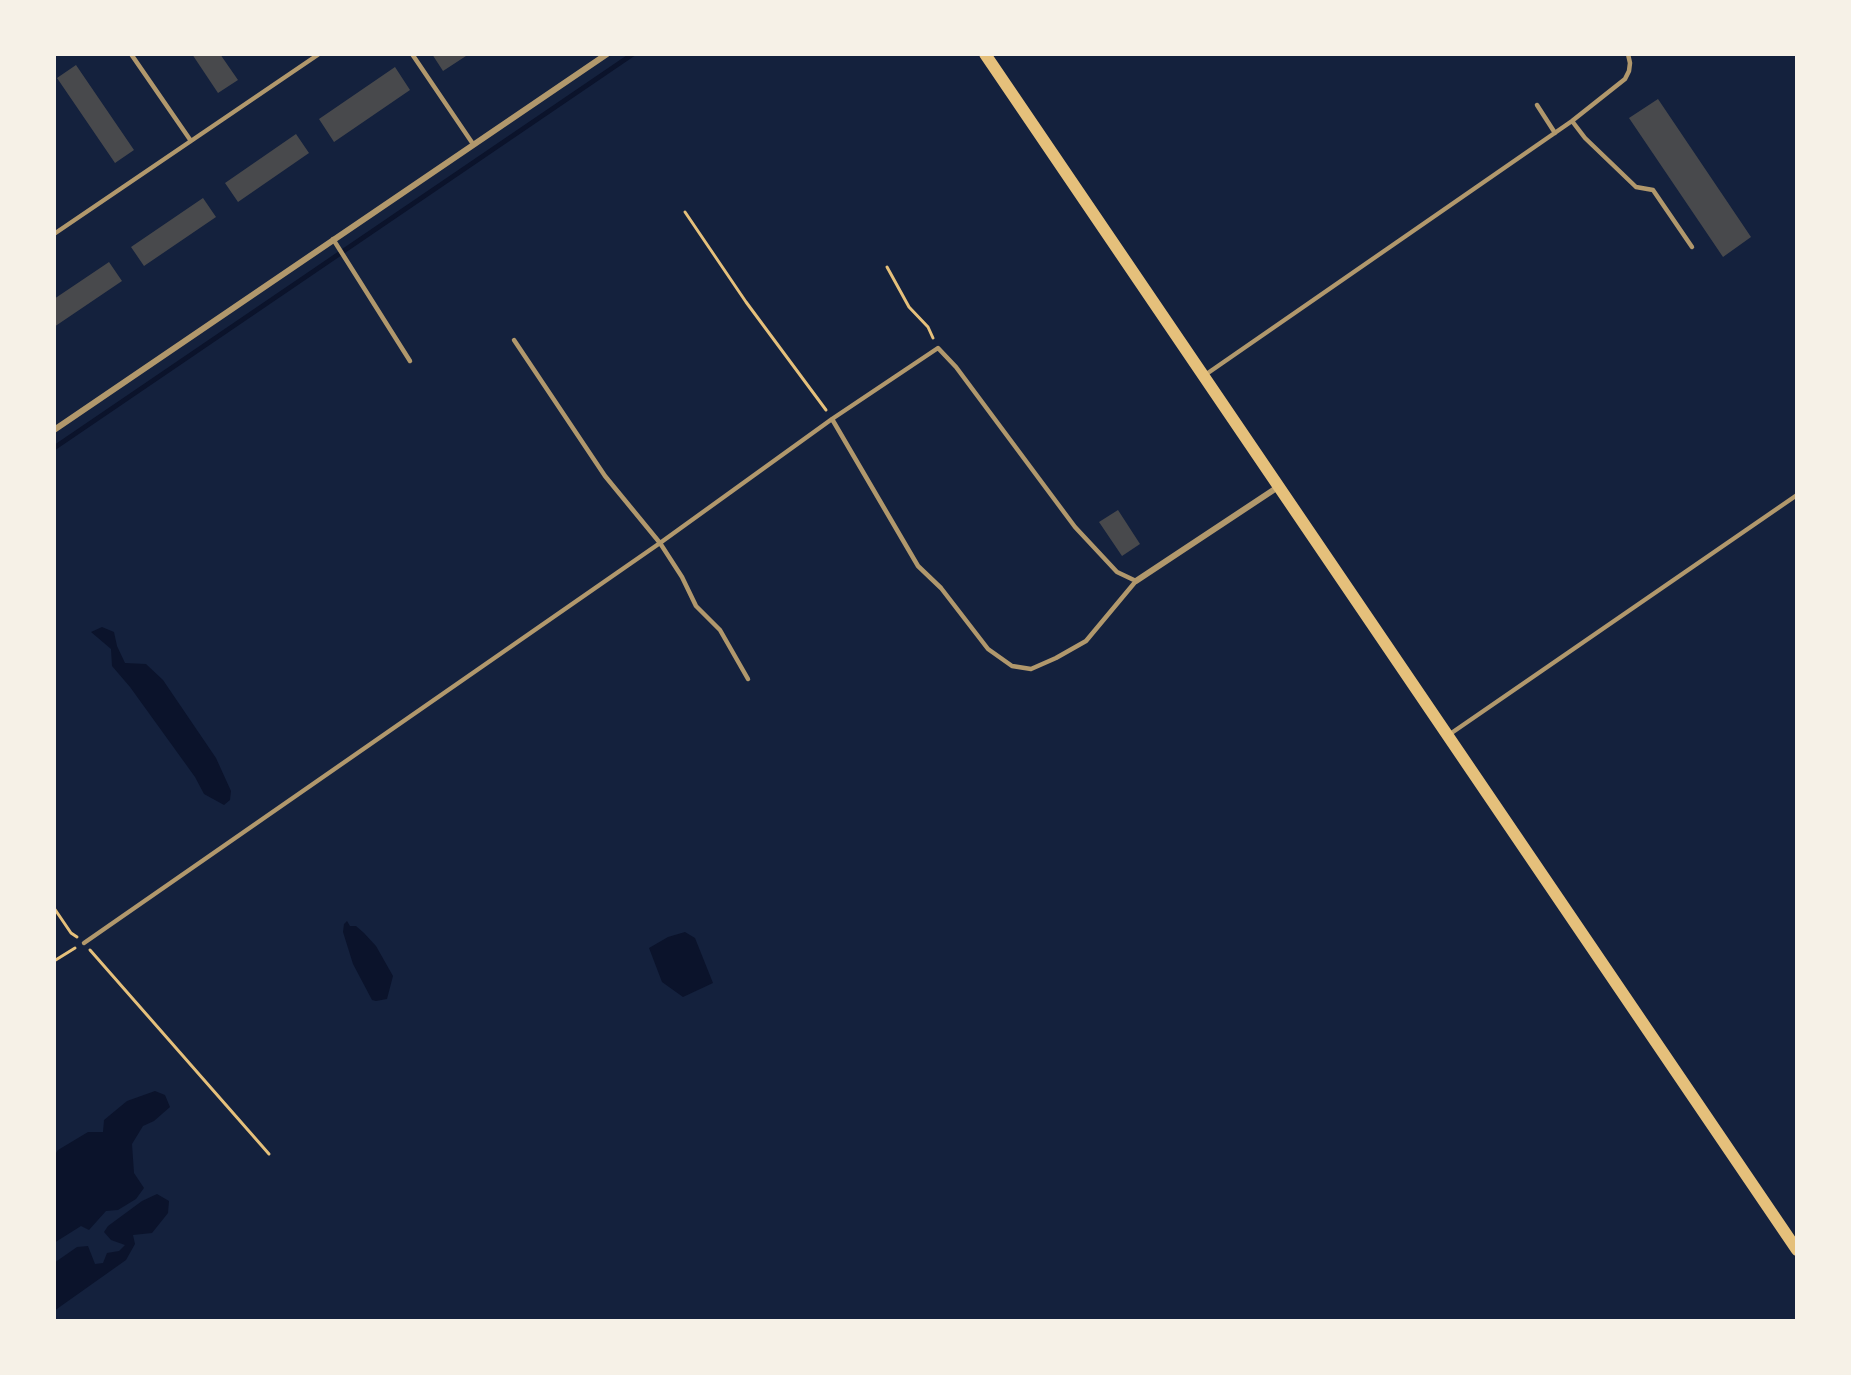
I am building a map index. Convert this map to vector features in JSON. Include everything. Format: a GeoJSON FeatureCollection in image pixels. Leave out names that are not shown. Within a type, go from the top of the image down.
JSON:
{"type":"FeatureCollection","features":[{"type":"Feature","properties":{"kind":"main road"},"geometry":{"type":"LineString","coordinates":[[985,54],[1797,1250]]}},
{"type":"Feature","properties":{"kind":"street"},"geometry":{"type":"LineString","coordinates":[[54,430],[607,54]]}},
{"type":"Feature","properties":{"kind":"street"},"geometry":{"type":"LineString","coordinates":[[1136,581],[1278,487]]}},
{"type":"Feature","properties":{"kind":"lane"},"geometry":{"type":"LineString","coordinates":[[131,54],[191,141]]}},
{"type":"Feature","properties":{"kind":"lane"},"geometry":{"type":"LineString","coordinates":[[54,234],[319,54]]}},
{"type":"Feature","properties":{"kind":"lane"},"geometry":{"type":"LineString","coordinates":[[412,54],[473,144]]}},
{"type":"Feature","properties":{"kind":"lane"},"geometry":{"type":"LineString","coordinates":[[1204,376],[1572,121],[1625,79],[1630,63],[1628,54]]}},
{"type":"Feature","properties":{"kind":"lane"},"geometry":{"type":"LineString","coordinates":[[1537,105],[1555,133]]}},
{"type":"Feature","properties":{"kind":"lane"},"geometry":{"type":"LineString","coordinates":[[1572,121],[1636,187],[1653,189],[1692,247]]}},
{"type":"Feature","properties":{"kind":"lane"},"geometry":{"type":"LineString","coordinates":[[333,239],[410,360]]}},
{"type":"Feature","properties":{"kind":"lane"},"geometry":{"type":"LineString","coordinates":[[514,340],[605,476],[660,543],[682,577],[696,606],[720,630],[748,680]]}},
{"type":"Feature","properties":{"kind":"lane"},"geometry":{"type":"LineString","coordinates":[[84,943],[660,543],[832,419],[938,348],[956,367],[1075,527],[1117,572],[1136,581],[1086,641],[1032,669],[1012,666],[988,649],[941,588],[918,566],[832,419]]}},
{"type":"Feature","properties":{"kind":"lane"},"geometry":{"type":"LineString","coordinates":[[1448,736],[1797,495]]}},
{"type":"Feature","properties":{"kind":"path"},"geometry":{"type":"LineString","coordinates":[[685,212],[832,419]]}},
{"type":"Feature","properties":{"kind":"path"},"geometry":{"type":"LineString","coordinates":[[887,267],[909,307],[928,327],[938,348]]}},
{"type":"Feature","properties":{"kind":"path"},"geometry":{"type":"LineString","coordinates":[[54,908],[71,933],[84,943],[268,1154]]}},
{"type":"Feature","properties":{"kind":"path"},"geometry":{"type":"LineString","coordinates":[[54,961],[84,943]]}},
{"type":"Feature","properties":{"kind":"water"},"geometry":{"type":"Polygon","coordinates":[[[102,627],[114,632],[117,646],[125,663],[146,664],[163,680],[216,758],[231,791],[230,800],[224,805],[204,794],[195,777],[130,687],[112,666],[111,649],[91,632],[102,627]]]}},
{"type":"Feature","properties":{"kind":"water"},"geometry":{"type":"Polygon","coordinates":[[[347,921],[350,926],[356,926],[376,946],[393,976],[387,999],[372,1000],[353,964],[343,932],[347,921]]]}},
{"type":"Feature","properties":{"kind":"water"},"geometry":{"type":"Polygon","coordinates":[[[685,932],[695,938],[713,983],[683,997],[662,982],[649,948],[668,937],[685,932]]]}},
{"type":"Feature","properties":{"kind":"water"},"geometry":{"type":"Polygon","coordinates":[[[155,1091],[165,1095],[170,1107],[154,1121],[143,1126],[132,1144],[134,1173],[144,1188],[136,1199],[118,1210],[106,1211],[89,1230],[81,1226],[54,1243],[54,1156],[58,1150],[88,1132],[103,1132],[104,1120],[127,1101],[155,1091]]]}},
{"type":"Feature","properties":{"kind":"water"},"geometry":{"type":"Polygon","coordinates":[[[157,1194],[169,1201],[168,1213],[152,1233],[133,1235],[135,1244],[126,1260],[54,1311],[54,1263],[77,1247],[88,1246],[95,1264],[103,1263],[107,1253],[119,1251],[125,1245],[111,1240],[104,1232],[108,1226],[142,1201],[157,1194]]]}},
{"type":"Feature","properties":{"kind":"building"},"geometry":{"type":"Polygon","coordinates":[[[192,54],[220,54],[238,80],[218,93],[192,54]]]}},
{"type":"Feature","properties":{"kind":"building"},"geometry":{"type":"Polygon","coordinates":[[[432,54],[464,54],[466,56],[443,71],[432,54]]]}},
{"type":"Feature","properties":{"kind":"building"},"geometry":{"type":"Polygon","coordinates":[[[76,65],[134,150],[115,163],[57,78],[76,65]]]}},
{"type":"Feature","properties":{"kind":"building"},"geometry":{"type":"Polygon","coordinates":[[[395,67],[410,90],[334,142],[319,119],[395,67]]]}},
{"type":"Feature","properties":{"kind":"building"},"geometry":{"type":"Polygon","coordinates":[[[1658,99],[1751,237],[1723,257],[1629,118],[1658,99]]]}},
{"type":"Feature","properties":{"kind":"building"},"geometry":{"type":"Polygon","coordinates":[[[296,134],[309,153],[238,202],[225,183],[296,134]]]}},
{"type":"Feature","properties":{"kind":"building"},"geometry":{"type":"Polygon","coordinates":[[[203,198],[216,217],[144,266],[131,247],[203,198]]]}},
{"type":"Feature","properties":{"kind":"building"},"geometry":{"type":"Polygon","coordinates":[[[109,262],[122,281],[54,327],[54,299],[109,262]]]}},
{"type":"Feature","properties":{"kind":"building"},"geometry":{"type":"Polygon","coordinates":[[[1118,510],[1140,544],[1122,556],[1099,522],[1118,510]]]}},
{"type":"Feature","properties":{"kind":"waterway"},"geometry":{"type":"LineString","coordinates":[[54,448],[633,54]]}}]}
